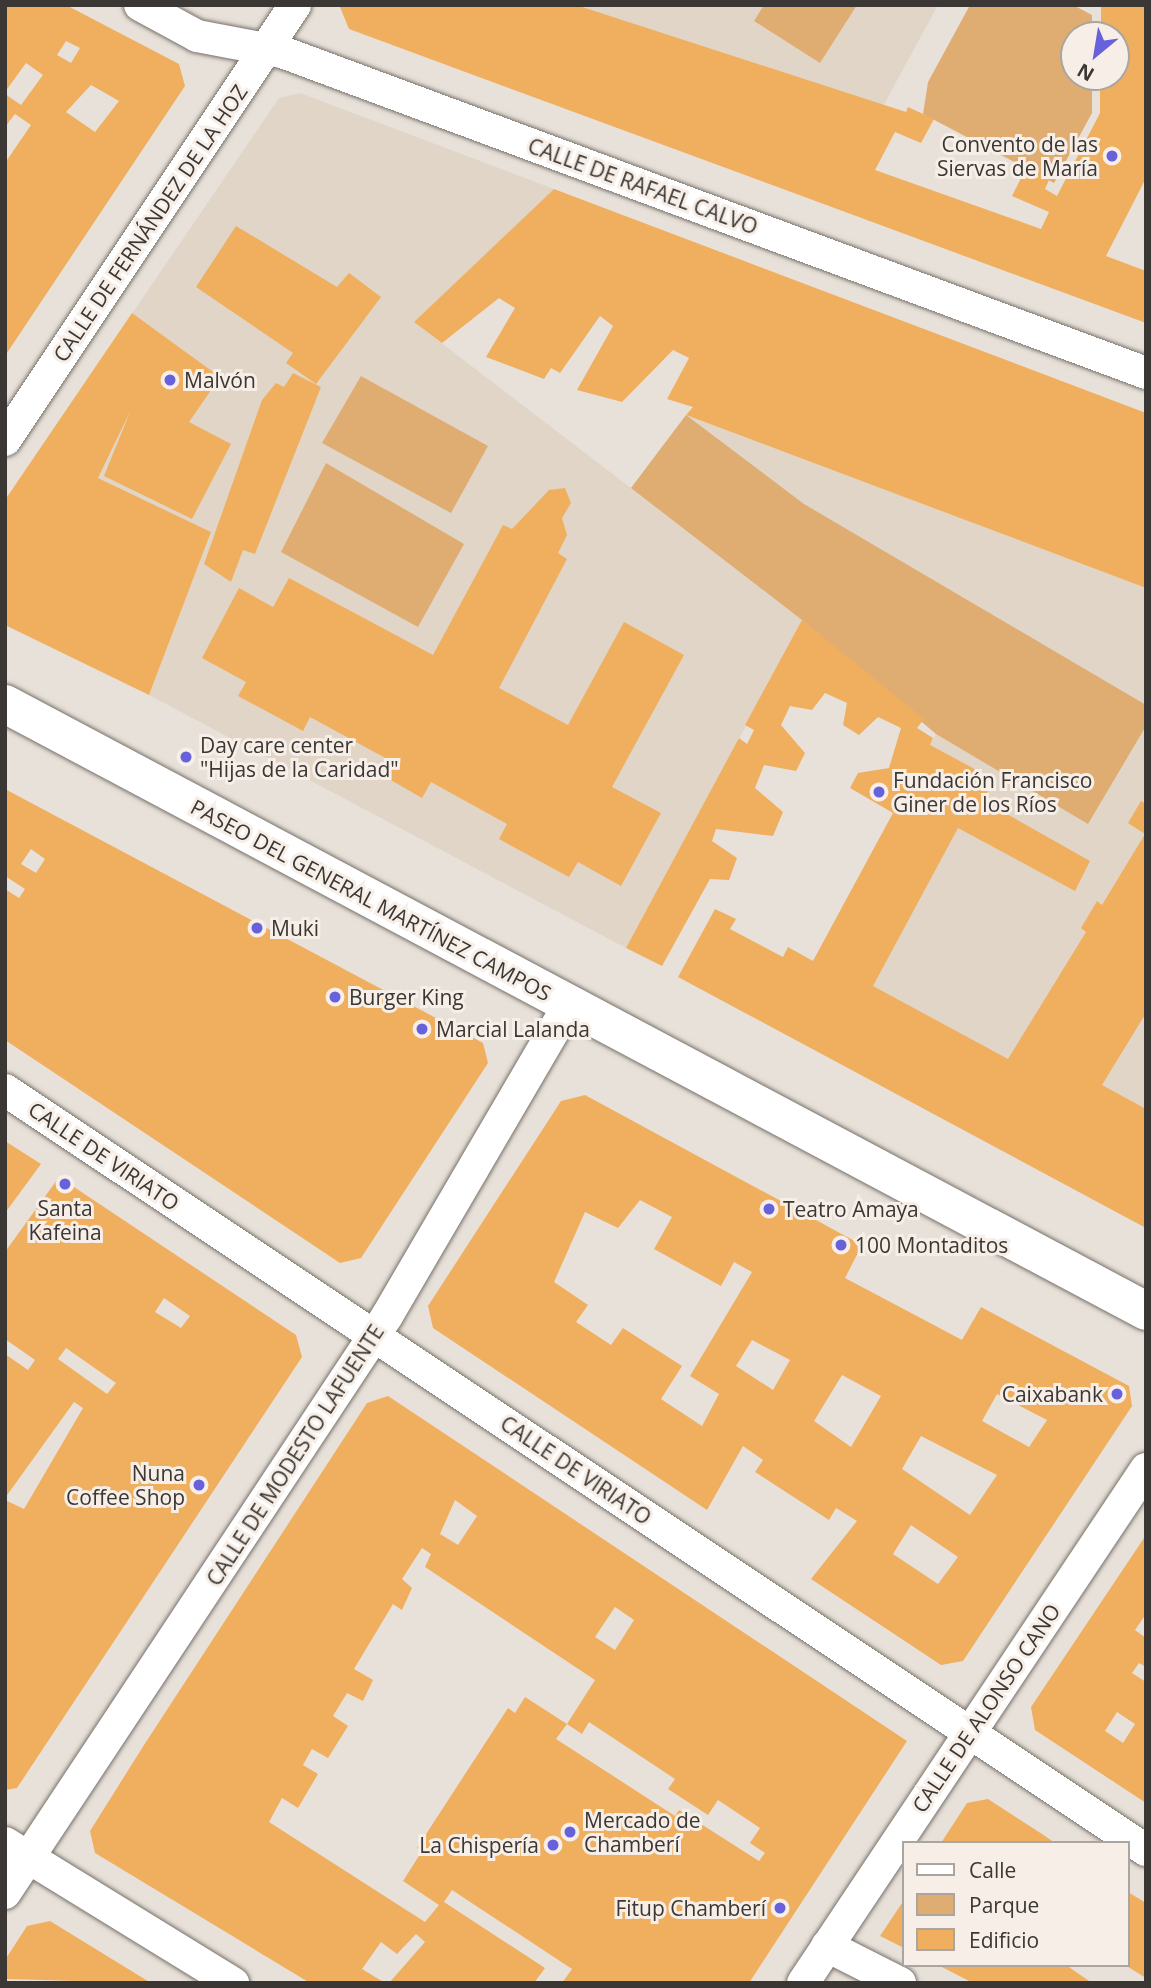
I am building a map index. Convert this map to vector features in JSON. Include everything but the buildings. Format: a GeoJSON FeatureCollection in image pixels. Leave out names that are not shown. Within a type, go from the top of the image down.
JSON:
{"type":"FeatureCollection","features":[{"type":"Feature","properties":{"kind":"street","name":"CALLE DE RAFAEL CALVO"},"geometry":{"type":"LineString","coordinates":[[141,5],[197,36],[265,50],[1146,373]]}},
{"type":"Feature","properties":{"kind":"street","name":"CALLE DE FERNÁNDEZ DE LA HOZ"},"geometry":{"type":"LineString","coordinates":[[5,440],[295,5]]}},
{"type":"Feature","properties":{"kind":"street","name":"PASEO DEL GENERAL MARTÍNEZ CAMPOS"},"geometry":{"type":"LineString","coordinates":[[5,704],[568,1006],[1146,1311]]}},
{"type":"Feature","properties":{"kind":"street","name":"CALLE DE MODESTO LAFUENTE"},"geometry":{"type":"LineString","coordinates":[[5,1893],[17,1851],[374,1336],[568,1006]]}},
{"type":"Feature","properties":{"kind":"street","name":"CALLE DE VIRIATO"},"geometry":{"type":"LineString","coordinates":[[5,1090],[1146,1850]]}},
{"type":"Feature","properties":{"kind":"street","name":"CALLE DE ALONSO CANO"},"geometry":{"type":"LineString","coordinates":[[803,1983],[1146,1469]]}},
{"type":"Feature","properties":{"kind":"street"},"geometry":{"type":"LineString","coordinates":[[17,1851],[233,1983]]}},
{"type":"Feature","properties":{"kind":"street"},"geometry":{"type":"LineString","coordinates":[[827,1946],[900,1983]]}},
{"type":"Feature","properties":{"kind":"shaded area"},"geometry":{"type":"Polygon","coordinates":[[[539,5],[938,5],[843,180],[483,78],[539,5]]]}},
{"type":"Feature","properties":{"kind":"shaded area"},"geometry":{"type":"Polygon","coordinates":[[[300,93],[554,189],[414,322],[631,488],[686,415],[1146,588],[1146,1228],[776,1029],[938,730],[803,620],[626,948],[149,695],[211,532],[98,478],[136,400],[93,371],[279,98],[300,93]]]}},
{"type":"Feature","properties":{"kind":"green space"},"geometry":{"type":"Polygon","coordinates":[[[764,5],[857,5],[820,63],[754,21],[764,5]]]}},
{"type":"Feature","properties":{"kind":"green space"},"geometry":{"type":"Polygon","coordinates":[[[970,5],[1073,5],[1092,15],[1092,21],[1060,21],[1060,91],[1092,91],[1092,113],[1054,183],[923,114],[928,82],[970,5]]]}},
{"type":"Feature","properties":{"kind":"green space"},"geometry":{"type":"Polygon","coordinates":[[[361,376],[488,446],[451,513],[322,443],[361,376]]]}},
{"type":"Feature","properties":{"kind":"green space"},"geometry":{"type":"Polygon","coordinates":[[[686,415],[804,504],[1146,705],[1146,726],[1088,824],[936,734],[802,620],[631,488],[686,415]]]}},
{"type":"Feature","properties":{"kind":"green space"},"geometry":{"type":"Polygon","coordinates":[[[326,463],[464,544],[418,627],[281,552],[326,463]]]}},
{"type":"Feature","properties":{"kind":"place","name":"Convento de las Siervas de María"},"geometry":{"type":"Point","coordinates":[1112,156]}},
{"type":"Feature","properties":{"kind":"place","name":"Malvón"},"geometry":{"type":"Point","coordinates":[170,380]}},
{"type":"Feature","properties":{"kind":"place","name":"Day care center \"Hijas de la Caridad\""},"geometry":{"type":"Point","coordinates":[186,757]}},
{"type":"Feature","properties":{"kind":"place","name":"Fundación Francisco Giner de los Ríos"},"geometry":{"type":"Point","coordinates":[879,792]}},
{"type":"Feature","properties":{"kind":"place","name":"Muki"},"geometry":{"type":"Point","coordinates":[257,928]}},
{"type":"Feature","properties":{"kind":"place","name":"Burger King"},"geometry":{"type":"Point","coordinates":[335,997]}},
{"type":"Feature","properties":{"kind":"place","name":"Marcial Lalanda"},"geometry":{"type":"Point","coordinates":[422,1029]}},
{"type":"Feature","properties":{"kind":"place","name":"Santa Kafeina"},"geometry":{"type":"Point","coordinates":[65,1184]}},
{"type":"Feature","properties":{"kind":"place","name":"Teatro Amaya"},"geometry":{"type":"Point","coordinates":[769,1209]}},
{"type":"Feature","properties":{"kind":"place","name":"100 Montaditos"},"geometry":{"type":"Point","coordinates":[841,1245]}},
{"type":"Feature","properties":{"kind":"place","name":"Caixabank"},"geometry":{"type":"Point","coordinates":[1117,1394]}},
{"type":"Feature","properties":{"kind":"place","name":"Nuna Coffee Shop"},"geometry":{"type":"Point","coordinates":[199,1485]}},
{"type":"Feature","properties":{"kind":"place","name":"Mercado de Chamberí"},"geometry":{"type":"Point","coordinates":[570,1832]}},
{"type":"Feature","properties":{"kind":"place","name":"La Chispería"},"geometry":{"type":"Point","coordinates":[553,1845]}},
{"type":"Feature","properties":{"kind":"place","name":"Fitup Chamberí"},"geometry":{"type":"Point","coordinates":[780,1908]}}]}
